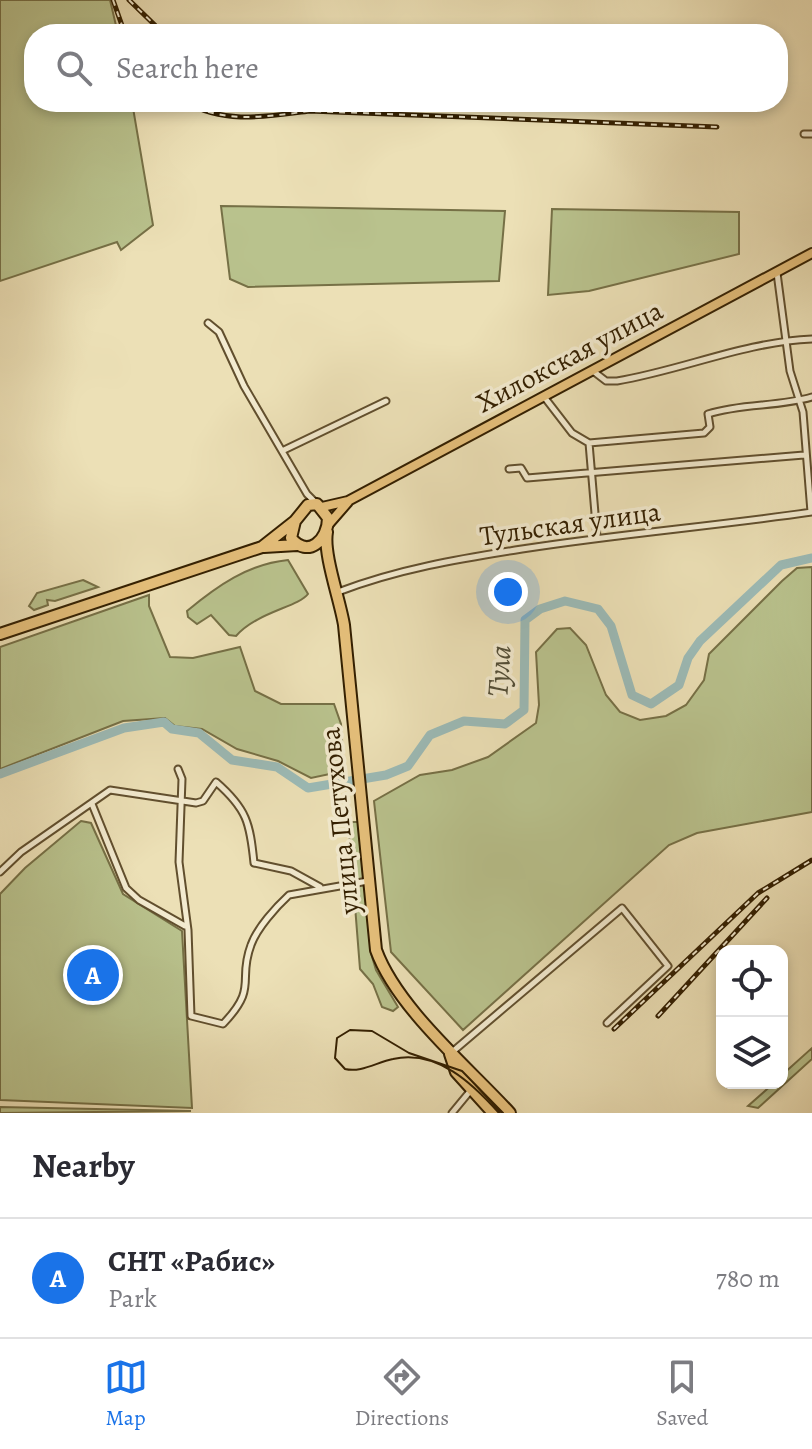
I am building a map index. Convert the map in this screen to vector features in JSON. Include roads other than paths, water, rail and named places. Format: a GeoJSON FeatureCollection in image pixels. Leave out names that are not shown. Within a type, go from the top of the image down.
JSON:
{"type":"FeatureCollection","features":[{"type":"Feature","properties":{"kind":"highway"},"geometry":{"type":"LineString","coordinates":[[0,634],[262,547],[318,544],[327,528],[320,506],[304,507],[295,521],[262,547]]}},
{"type":"Feature","properties":{"kind":"highway"},"geometry":{"type":"LineString","coordinates":[[295,521],[291,538],[329,562]]}},
{"type":"Feature","properties":{"kind":"highway","name":"улица Петухова"},"geometry":{"type":"LineString","coordinates":[[327,528],[325,543],[338,592],[376,950],[383,969],[450,1054],[456,1072],[493,1113]]}},
{"type":"Feature","properties":{"kind":"highway","name":"улица Петухова"},"geometry":{"type":"LineString","coordinates":[[450,1054],[461,1060],[510,1113]]}},
{"type":"Feature","properties":{"kind":"main road","name":"Хилокская улица"},"geometry":{"type":"LineString","coordinates":[[348,501],[812,253]]}},
{"type":"Feature","properties":{"kind":"main road"},"geometry":{"type":"LineString","coordinates":[[320,506],[348,501]]}},
{"type":"Feature","properties":{"kind":"main road"},"geometry":{"type":"LineString","coordinates":[[327,528],[348,501]]}},
{"type":"Feature","properties":{"kind":"street"},"geometry":{"type":"LineString","coordinates":[[804,134],[812,134]]}},
{"type":"Feature","properties":{"kind":"street"},"geometry":{"type":"LineString","coordinates":[[777,272],[784,341],[801,400],[812,512]]}},
{"type":"Feature","properties":{"kind":"street"},"geometry":{"type":"LineString","coordinates":[[208,323],[219,332],[244,386],[307,494],[320,506]]}},
{"type":"Feature","properties":{"kind":"street"},"geometry":{"type":"LineString","coordinates":[[593,371],[606,381],[617,381],[784,341],[812,339]]}},
{"type":"Feature","properties":{"kind":"street"},"geometry":{"type":"LineString","coordinates":[[545,398],[572,433],[589,443],[604,445],[704,433],[710,427],[708,414],[729,407],[812,397]]}},
{"type":"Feature","properties":{"kind":"street"},"geometry":{"type":"LineString","coordinates":[[284,450],[386,401]]}},
{"type":"Feature","properties":{"kind":"street"},"geometry":{"type":"LineString","coordinates":[[589,443],[597,537]]}},
{"type":"Feature","properties":{"kind":"street"},"geometry":{"type":"LineString","coordinates":[[509,469],[521,468],[527,478],[804,455]]}},
{"type":"Feature","properties":{"kind":"street"},"geometry":{"type":"LineString","coordinates":[[304,507],[307,494]]}},
{"type":"Feature","properties":{"kind":"street","name":"Тульская улица"},"geometry":{"type":"LineString","coordinates":[[338,592],[380,576],[427,565],[597,537],[812,512]]}},
{"type":"Feature","properties":{"kind":"street"},"geometry":{"type":"LineString","coordinates":[[178,769],[182,779],[179,862],[185,926],[188,930],[191,1016],[223,1024],[245,995],[251,945],[289,895],[369,880]]}},
{"type":"Feature","properties":{"kind":"street"},"geometry":{"type":"LineString","coordinates":[[0,872],[21,852],[110,790],[181,802],[203,801],[216,782],[243,808],[251,831],[254,863],[291,871],[321,887]]}},
{"type":"Feature","properties":{"kind":"street"},"geometry":{"type":"LineString","coordinates":[[92,804],[126,888],[139,900],[185,926]]}},
{"type":"Feature","properties":{"kind":"street"},"geometry":{"type":"LineString","coordinates":[[450,1054],[622,908],[668,966],[607,1023]]}},
{"type":"Feature","properties":{"kind":"street"},"geometry":{"type":"LineString","coordinates":[[452,1113],[471,1089]]}},
{"type":"Feature","properties":{"kind":"waterway","name":"Тула"},"geometry":{"type":"LineString","coordinates":[[0,774],[124,728],[164,722],[172,729],[199,733],[232,760],[277,767],[308,788],[386,775],[408,766],[430,735],[464,721],[505,724],[524,710],[525,620],[540,609],[565,601],[598,609],[611,626],[632,695],[651,704],[679,685],[688,658],[700,641],[781,565],[812,558]]}},
{"type":"Feature","properties":{"kind":"tram line"},"geometry":{"type":"LineString","coordinates":[[499,1113],[453,1071],[424,1059],[393,1059],[363,1068],[345,1069],[335,1058],[337,1038],[350,1030],[372,1031],[409,1053],[462,1071],[503,1113]]}},
{"type":"Feature","properties":{"kind":"railway"},"geometry":{"type":"LineString","coordinates":[[113,0],[121,24]]}},
{"type":"Feature","properties":{"kind":"railway"},"geometry":{"type":"LineString","coordinates":[[129,0],[154,24]]}},
{"type":"Feature","properties":{"kind":"railway"},"geometry":{"type":"LineString","coordinates":[[210,112],[247,117],[301,112]]}},
{"type":"Feature","properties":{"kind":"railway"},"geometry":{"type":"LineString","coordinates":[[335,112],[717,127]]}},
{"type":"Feature","properties":{"kind":"railway"},"geometry":{"type":"LineString","coordinates":[[614,1029],[758,893],[812,860]]}},
{"type":"Feature","properties":{"kind":"railway"},"geometry":{"type":"LineString","coordinates":[[658,1016],[767,898]]}},
{"type":"Feature","properties":{"kind":"place","name":"СНТ «Рабис»"},"geometry":{"type":"Point","coordinates":[93,975]}}]}
